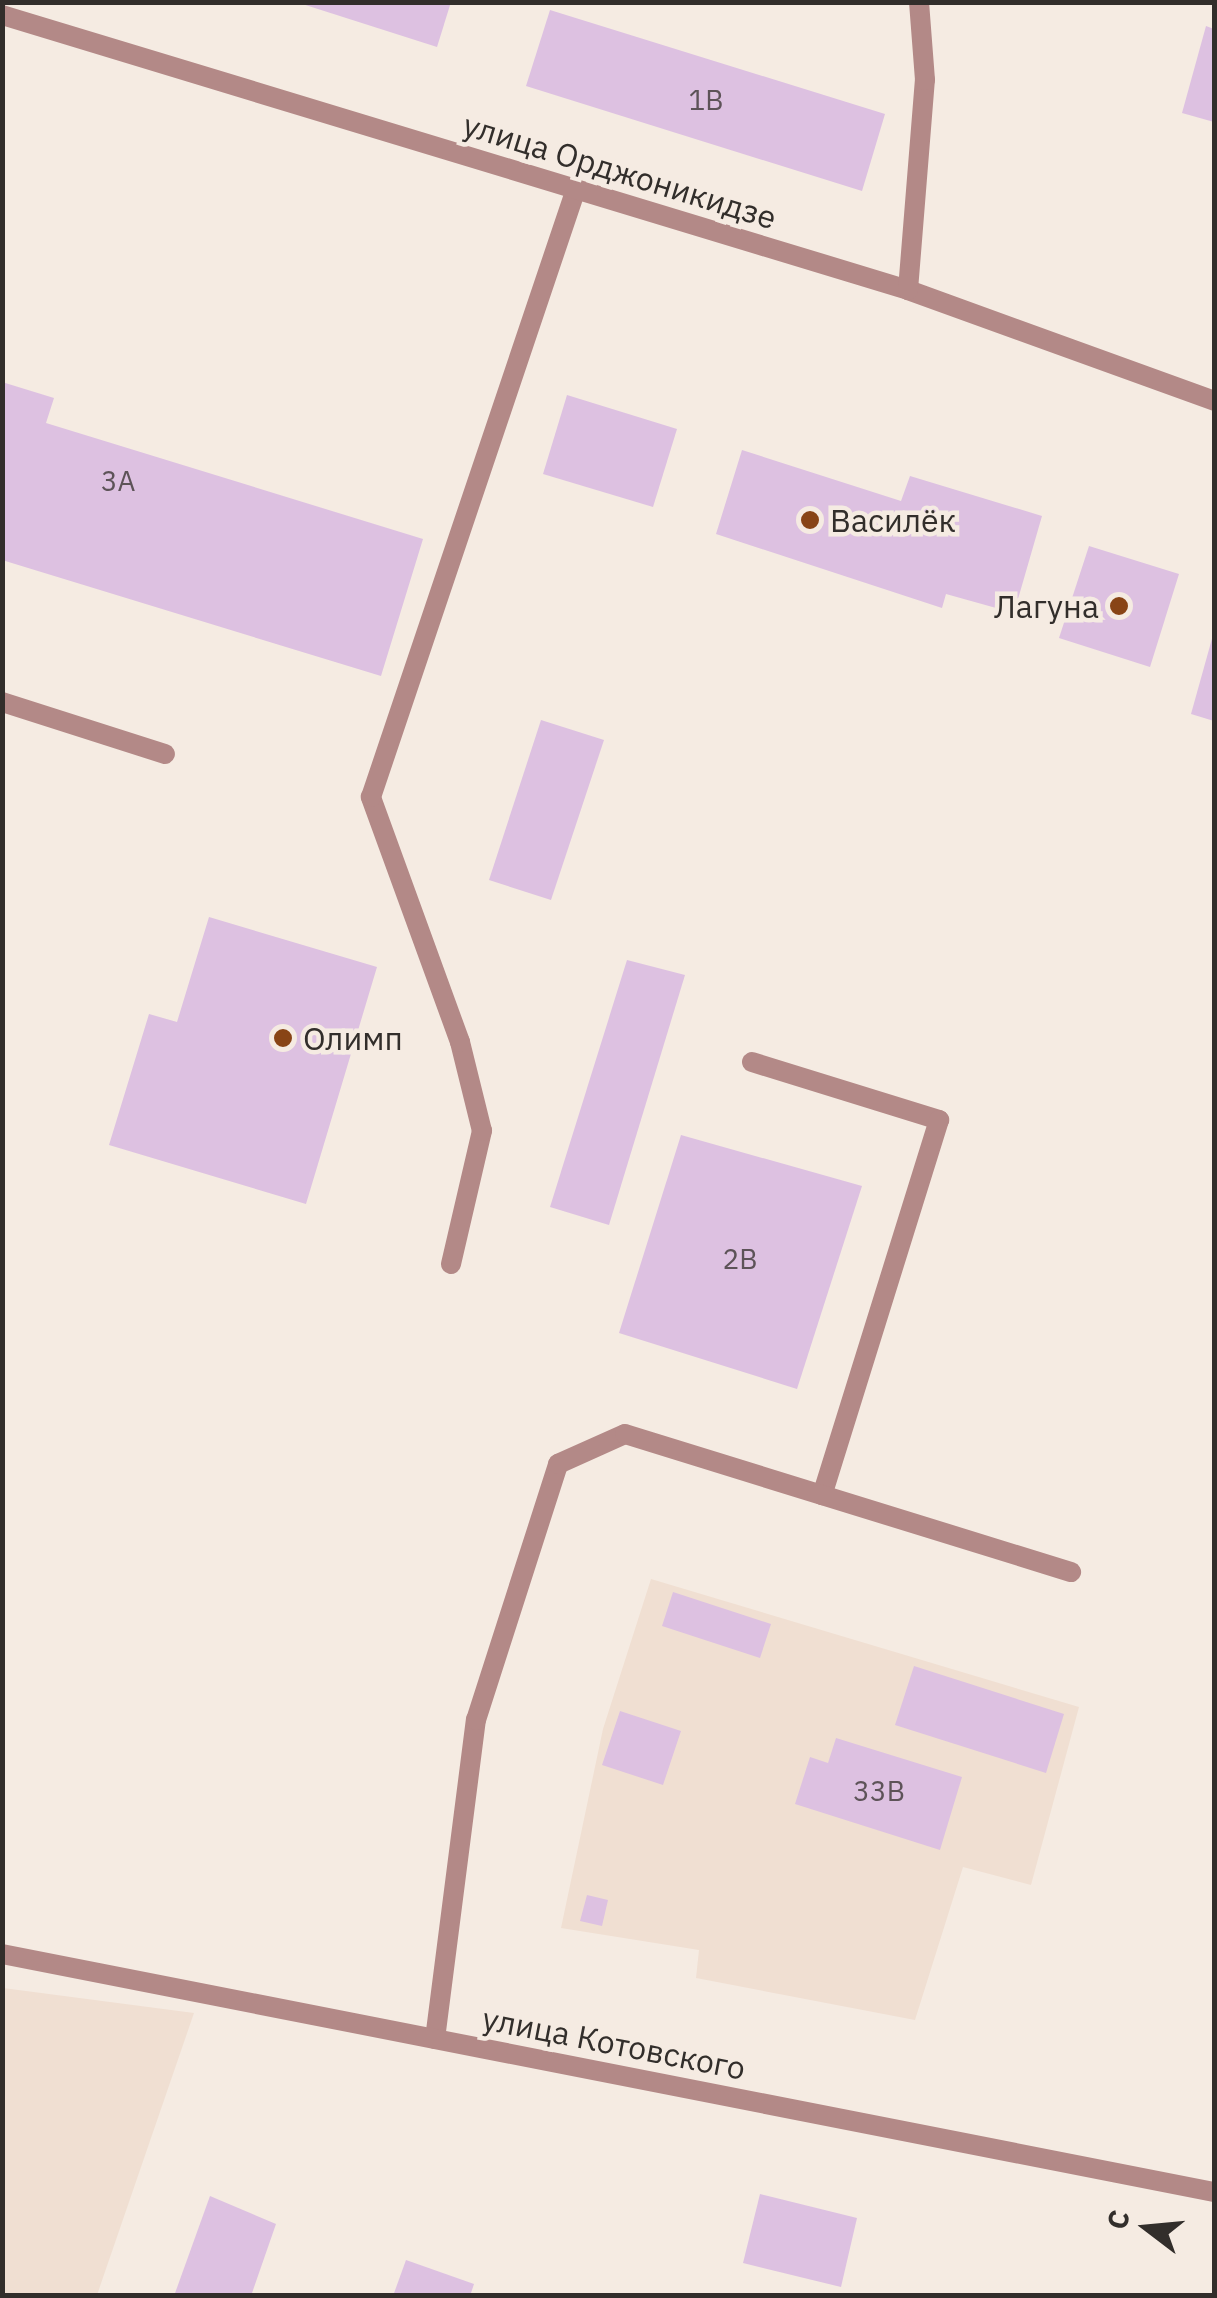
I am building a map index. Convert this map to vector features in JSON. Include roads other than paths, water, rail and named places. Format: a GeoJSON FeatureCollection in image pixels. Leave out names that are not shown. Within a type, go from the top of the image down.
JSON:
{"type":"FeatureCollection","features":[{"type":"Feature","properties":{"kind":"street"},"geometry":{"type":"LineString","coordinates":[[908,290],[925,80],[919,2]]}},
{"type":"Feature","properties":{"kind":"street","name":"улица Орджоникидзе"},"geometry":{"type":"LineString","coordinates":[[2,15],[908,290],[1214,401]]}},
{"type":"Feature","properties":{"kind":"street"},"geometry":{"type":"LineString","coordinates":[[450,1264],[482,1131],[460,1042],[371,796],[576,189]]}},
{"type":"Feature","properties":{"kind":"street"},"geometry":{"type":"LineString","coordinates":[[2,702],[166,754]]}},
{"type":"Feature","properties":{"kind":"street"},"geometry":{"type":"LineString","coordinates":[[752,1062],[938,1120],[822,1495]]}},
{"type":"Feature","properties":{"kind":"street"},"geometry":{"type":"LineString","coordinates":[[436,2039],[476,1720],[558,1464],[625,1434],[1071,1572]]}},
{"type":"Feature","properties":{"kind":"street","name":"улица Котовского"},"geometry":{"type":"LineString","coordinates":[[2,1954],[1214,2192]]}},
{"type":"Feature","properties":{"kind":"place","name":"Василёк"},"geometry":{"type":"Point","coordinates":[810,520]}},
{"type":"Feature","properties":{"kind":"place","name":"Лагуна"},"geometry":{"type":"Point","coordinates":[1119,606]}},
{"type":"Feature","properties":{"kind":"place","name":"Олимп"},"geometry":{"type":"Point","coordinates":[283,1038]}}]}
